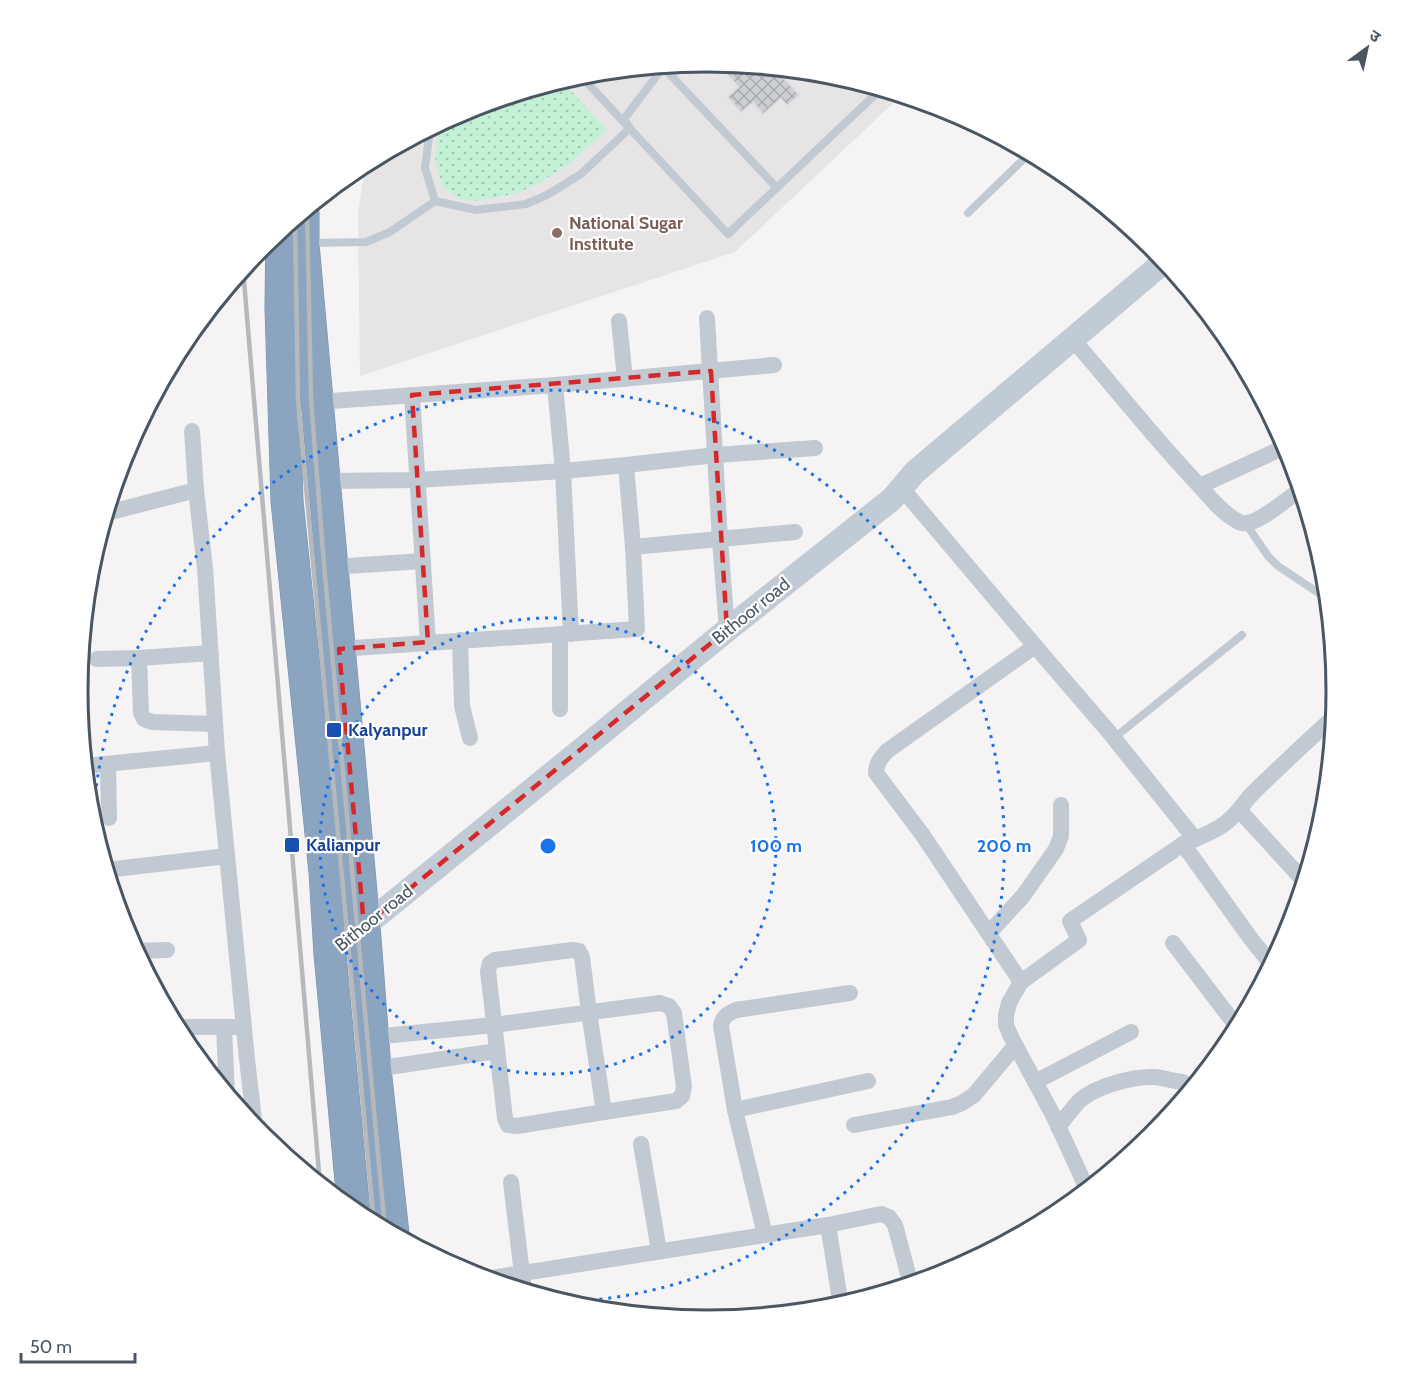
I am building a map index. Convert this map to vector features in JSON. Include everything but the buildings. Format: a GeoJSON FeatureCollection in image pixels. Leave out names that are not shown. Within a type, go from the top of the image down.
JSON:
{"type":"FeatureCollection","features":[{"type":"Feature","properties":{"kind":"highway"},"geometry":{"type":"LineString","coordinates":[[289,238],[317,402],[375,1069],[392,1224]]}},
{"type":"Feature","properties":{"kind":"highway"},"geometry":{"type":"LineString","coordinates":[[289,238],[281,308],[287,501],[326,872],[330,954],[353,1200]]}},
{"type":"Feature","properties":{"kind":"street","name":"Bithoor road"},"geometry":{"type":"LineString","coordinates":[[330,954],[727,630],[898,495],[915,472],[1158,267]]}},
{"type":"Feature","properties":{"kind":"street"},"geometry":{"type":"LineString","coordinates":[[1169,278],[923,483],[898,495],[1035,646],[1114,738],[1189,841],[1251,939],[1266,958]]}},
{"type":"Feature","properties":{"kind":"street"},"geometry":{"type":"LineString","coordinates":[[707,318],[727,630]]}},
{"type":"Feature","properties":{"kind":"street"},"geometry":{"type":"LineString","coordinates":[[619,321],[625,379]]}},
{"type":"Feature","properties":{"kind":"street"},"geometry":{"type":"LineString","coordinates":[[1081,349],[1174,458],[1233,519],[1246,524],[1252,522],[1294,494]]}},
{"type":"Feature","properties":{"kind":"street"},"geometry":{"type":"LineString","coordinates":[[317,402],[555,386],[774,366]]}},
{"type":"Feature","properties":{"kind":"street"},"geometry":{"type":"LineString","coordinates":[[555,386],[563,471],[565,634],[560,709]]}},
{"type":"Feature","properties":{"kind":"street"},"geometry":{"type":"LineString","coordinates":[[412,395],[428,642]]}},
{"type":"Feature","properties":{"kind":"street"},"geometry":{"type":"LineString","coordinates":[[192,431],[205,568],[217,753],[253,1112]]}},
{"type":"Feature","properties":{"kind":"street"},"geometry":{"type":"LineString","coordinates":[[324,481],[417,480],[563,471],[716,455],[814,448]]}},
{"type":"Feature","properties":{"kind":"street"},"geometry":{"type":"LineString","coordinates":[[1200,486],[1278,450]]}},
{"type":"Feature","properties":{"kind":"street"},"geometry":{"type":"LineString","coordinates":[[339,649],[637,629],[626,465]]}},
{"type":"Feature","properties":{"kind":"street"},"geometry":{"type":"LineString","coordinates":[[115,511],[196,490]]}},
{"type":"Feature","properties":{"kind":"street"},"geometry":{"type":"LineString","coordinates":[[633,547],[795,532]]}},
{"type":"Feature","properties":{"kind":"street"},"geometry":{"type":"LineString","coordinates":[[332,567],[423,561]]}},
{"type":"Feature","properties":{"kind":"street"},"geometry":{"type":"LineString","coordinates":[[460,640],[462,706],[470,738]]}},
{"type":"Feature","properties":{"kind":"street"},"geometry":{"type":"LineString","coordinates":[[1021,981],[922,834],[876,772],[876,767],[887,751],[1035,646]]}},
{"type":"Feature","properties":{"kind":"street"},"geometry":{"type":"LineString","coordinates":[[97,659],[211,654]]}},
{"type":"Feature","properties":{"kind":"street"},"geometry":{"type":"LineString","coordinates":[[139,658],[141,713],[144,718],[152,722],[215,724]]}},
{"type":"Feature","properties":{"kind":"street"},"geometry":{"type":"LineString","coordinates":[[1084,1183],[1006,1025],[1009,1002],[1021,981],[1079,940],[1070,921],[1189,841],[1218,829],[1226,823],[1251,794],[1326,723]]}},
{"type":"Feature","properties":{"kind":"street"},"geometry":{"type":"LineString","coordinates":[[92,765],[217,753]]}},
{"type":"Feature","properties":{"kind":"street"},"geometry":{"type":"LineString","coordinates":[[108,764],[109,818]]}},
{"type":"Feature","properties":{"kind":"street"},"geometry":{"type":"LineString","coordinates":[[989,933],[1023,896],[1056,849],[1061,836],[1061,806]]}},
{"type":"Feature","properties":{"kind":"street"},"geometry":{"type":"LineString","coordinates":[[1239,810],[1299,875]]}},
{"type":"Feature","properties":{"kind":"street"},"geometry":{"type":"LineString","coordinates":[[114,869],[227,856]]}},
{"type":"Feature","properties":{"kind":"street"},"geometry":{"type":"LineString","coordinates":[[1173,943],[1232,1021]]}},
{"type":"Feature","properties":{"kind":"street"},"geometry":{"type":"LineString","coordinates":[[145,951],[166,950]]}},
{"type":"Feature","properties":{"kind":"street"},"geometry":{"type":"LineString","coordinates":[[373,1037],[494,1025],[589,1012],[660,1003],[669,1006],[674,1013],[684,1087],[682,1096],[676,1101],[604,1112],[517,1125],[508,1125],[505,1118],[494,1025],[488,970],[490,963],[495,960],[539,954],[579,951],[582,957],[589,1012],[604,1112]]}},
{"type":"Feature","properties":{"kind":"street"},"geometry":{"type":"LineString","coordinates":[[765,1235],[735,1110],[721,1026],[724,1016],[736,1010],[850,993]]}},
{"type":"Feature","properties":{"kind":"street"},"geometry":{"type":"LineString","coordinates":[[187,1027],[244,1027]]}},
{"type":"Feature","properties":{"kind":"street"},"geometry":{"type":"LineString","coordinates":[[224,1027],[226,1081]]}},
{"type":"Feature","properties":{"kind":"street"},"geometry":{"type":"LineString","coordinates":[[1035,1082],[1131,1032]]}},
{"type":"Feature","properties":{"kind":"street"},"geometry":{"type":"LineString","coordinates":[[854,1125],[952,1107],[962,1103],[974,1095],[1015,1046]]}},
{"type":"Feature","properties":{"kind":"street"},"geometry":{"type":"LineString","coordinates":[[375,1069],[497,1051]]}},
{"type":"Feature","properties":{"kind":"street"},"geometry":{"type":"LineString","coordinates":[[1058,1127],[1079,1102],[1088,1094],[1100,1089],[1141,1078],[1156,1077],[1183,1082]]}},
{"type":"Feature","properties":{"kind":"street"},"geometry":{"type":"LineString","coordinates":[[735,1110],[868,1081]]}},
{"type":"Feature","properties":{"kind":"street"},"geometry":{"type":"LineString","coordinates":[[641,1144],[659,1251]]}},
{"type":"Feature","properties":{"kind":"street"},"geometry":{"type":"LineString","coordinates":[[511,1182],[523,1282]]}},
{"type":"Feature","properties":{"kind":"street"},"geometry":{"type":"LineString","coordinates":[[503,1276],[828,1225],[881,1214],[889,1217],[895,1225],[909,1277]]}},
{"type":"Feature","properties":{"kind":"street"},"geometry":{"type":"LineString","coordinates":[[828,1225],[839,1296]]}},
{"type":"Feature","properties":{"kind":"lane"},"geometry":{"type":"LineString","coordinates":[[670,73],[777,188]]}},
{"type":"Feature","properties":{"kind":"lane"},"geometry":{"type":"LineString","coordinates":[[630,128],[624,119],[659,74]]}},
{"type":"Feature","properties":{"kind":"lane"},"geometry":{"type":"LineString","coordinates":[[588,84],[728,234],[875,95]]}},
{"type":"Feature","properties":{"kind":"lane"},"geometry":{"type":"LineString","coordinates":[[289,238],[366,242],[390,232],[435,201],[476,210],[526,204],[547,195],[581,174],[630,128]]}},
{"type":"Feature","properties":{"kind":"lane"},"geometry":{"type":"LineString","coordinates":[[429,139],[425,168],[435,201]]}},
{"type":"Feature","properties":{"kind":"lane"},"geometry":{"type":"LineString","coordinates":[[968,213],[1024,159]]}},
{"type":"Feature","properties":{"kind":"lane"},"geometry":{"type":"LineString","coordinates":[[1246,524],[1268,556],[1278,566],[1319,595]]}},
{"type":"Feature","properties":{"kind":"lane"},"geometry":{"type":"LineString","coordinates":[[1114,738],[1242,635]]}},
{"type":"Feature","properties":{"kind":"highlighted area"},"geometry":{"type":"Polygon","coordinates":[[[711,371],[727,630],[364,926],[339,649],[428,642],[412,395],[711,371]]]}},
{"type":"Feature","properties":{"kind":"shaded area","name":"National Sugar Institute"},"geometry":{"type":"Polygon","coordinates":[[[667,73],[748,73],[828,84],[895,101],[735,252],[360,376],[358,213],[364,175],[398,155],[470,119],[547,93],[587,84],[667,73]]]}},
{"type":"Feature","properties":{"kind":"green space"},"geometry":{"type":"Polygon","coordinates":[[[569,88],[607,130],[567,165],[538,184],[514,194],[474,201],[458,198],[443,187],[435,161],[439,134],[508,105],[569,88]]]}},
{"type":"Feature","properties":{"kind":"railway"},"geometry":{"type":"LineString","coordinates":[[307,219],[311,399],[384,1220]]}},
{"type":"Feature","properties":{"kind":"railway"},"geometry":{"type":"LineString","coordinates":[[295,229],[298,400],[373,1213]]}},
{"type":"Feature","properties":{"kind":"railway"},"geometry":{"type":"LineString","coordinates":[[244,281],[319,1174]]}},
{"type":"Feature","properties":{"kind":"place","name":"National Sugar Institute"},"geometry":{"type":"Point","coordinates":[557,233]}},
{"type":"Feature","properties":{"kind":"place","name":"Kalyanpur"},"geometry":{"type":"Point","coordinates":[334,730]}},
{"type":"Feature","properties":{"kind":"place","name":"Kalianpur"},"geometry":{"type":"Point","coordinates":[292,845]}}]}
